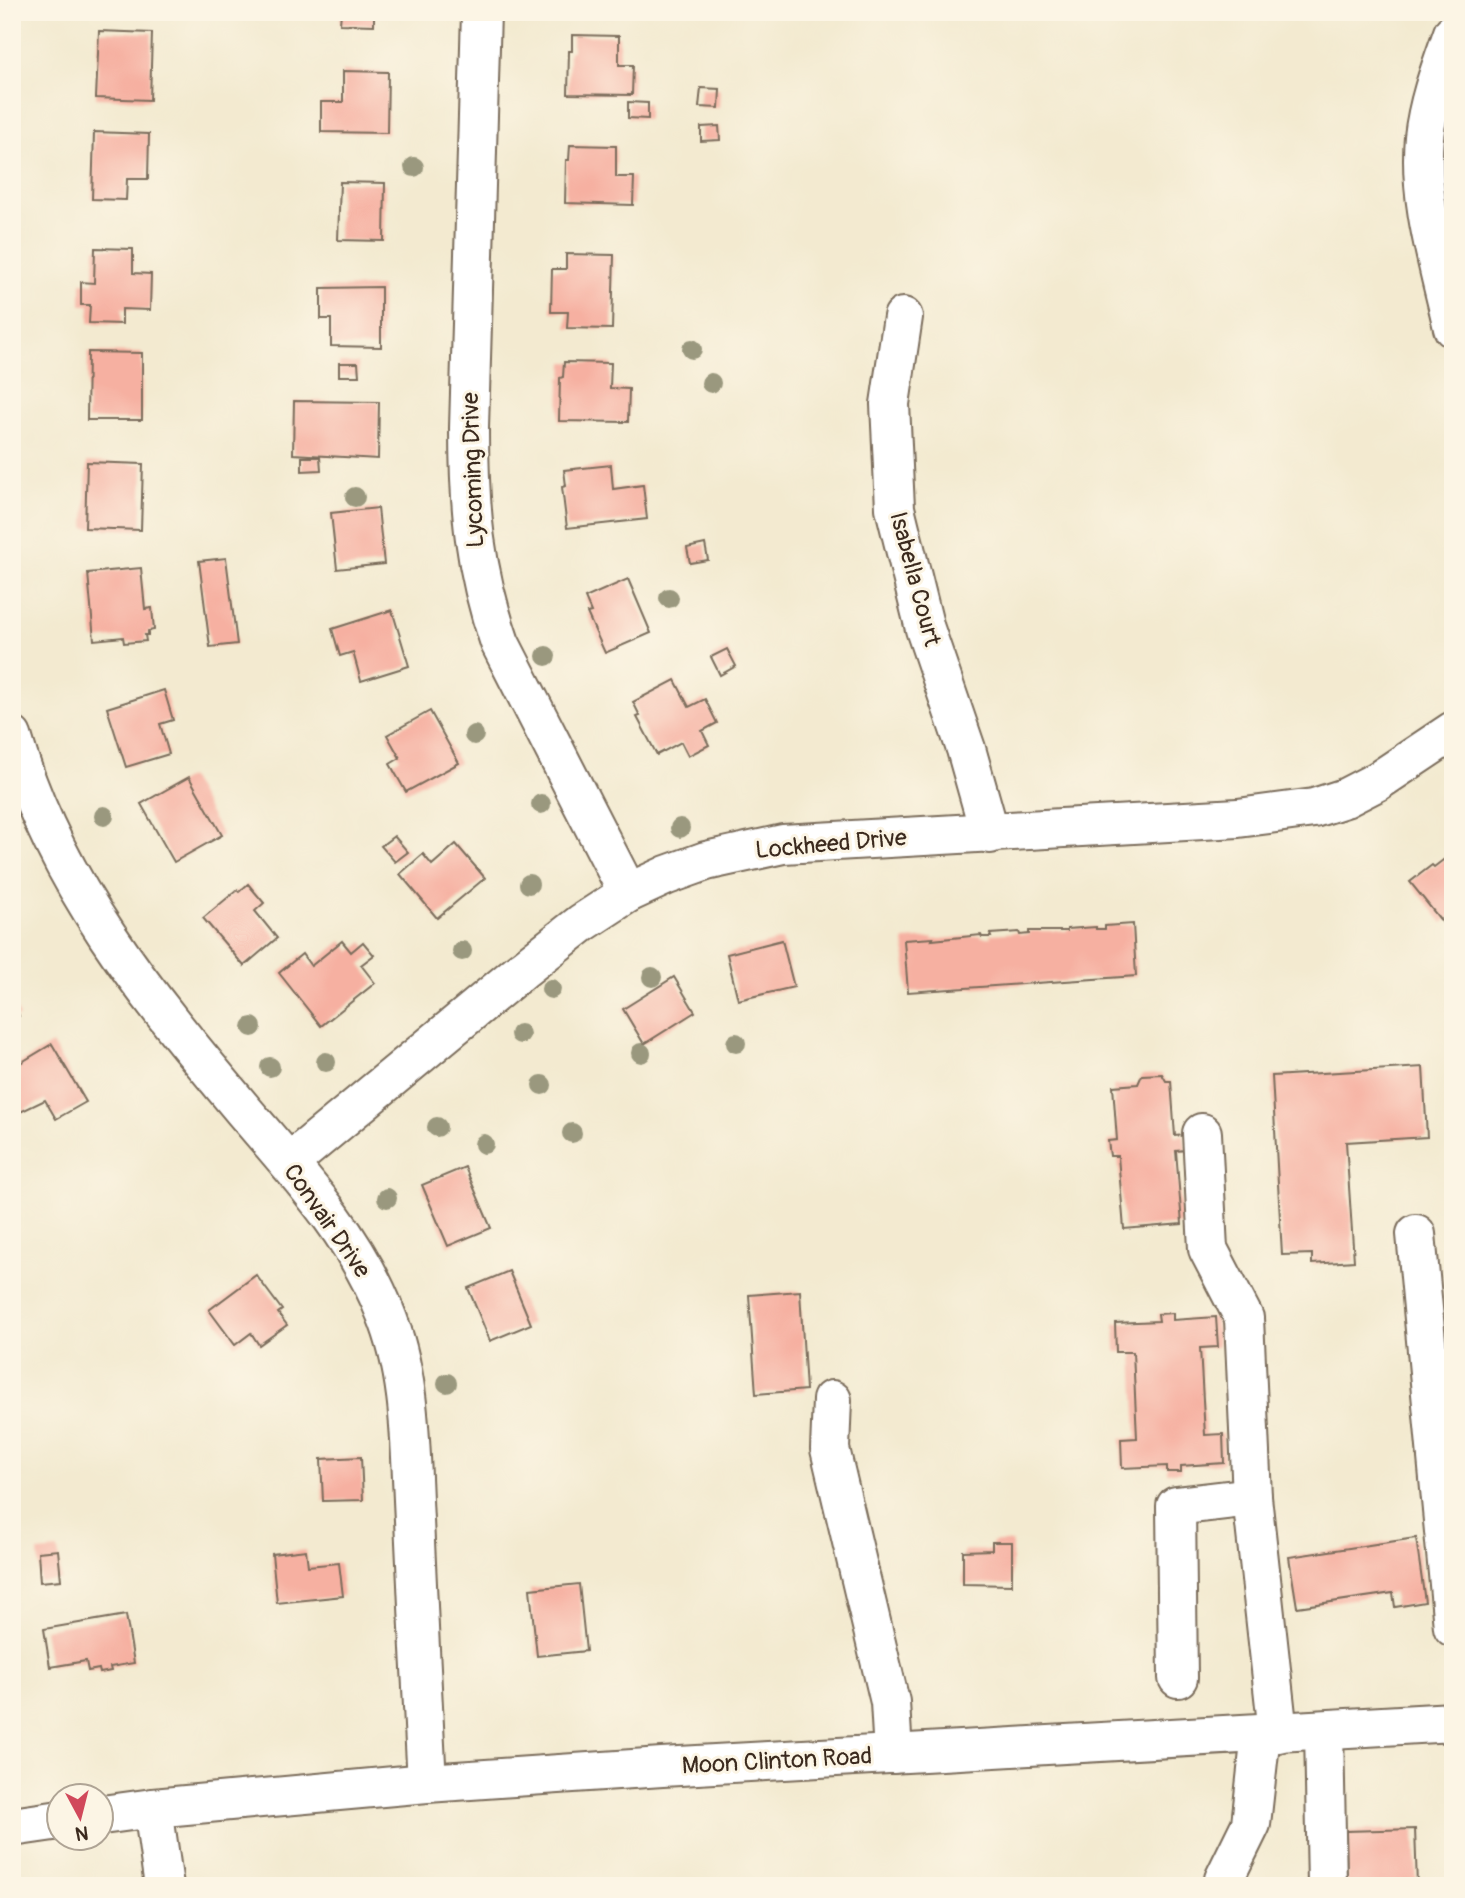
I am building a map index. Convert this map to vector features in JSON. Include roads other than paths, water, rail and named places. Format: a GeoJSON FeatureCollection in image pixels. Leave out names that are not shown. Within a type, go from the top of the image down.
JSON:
{"type":"FeatureCollection","features":[{"type":"Feature","properties":{"kind":"street","name":"Lycoming Drive"},"geometry":{"type":"LineString","coordinates":[[481,12],[469,439],[469,472],[477,562],[487,605],[500,643],[628,893]]}},
{"type":"Feature","properties":{"kind":"street"},"geometry":{"type":"LineString","coordinates":[[1453,33],[1429,109],[1423,162],[1428,216],[1453,328]]}},
{"type":"Feature","properties":{"kind":"street","name":"Isabella Court"},"geometry":{"type":"LineString","coordinates":[[904,317],[890,404],[895,508],[925,629],[966,749],[990,834]]}},
{"type":"Feature","properties":{"kind":"street","name":"Lockheed Drive"},"geometry":{"type":"LineString","coordinates":[[289,1163],[522,970],[583,923],[628,893],[667,875],[706,861],[757,849],[822,841],[990,834],[1238,818],[1314,808],[1345,798],[1378,781],[1453,731]]}},
{"type":"Feature","properties":{"kind":"street","name":"Convair Drive"},"geometry":{"type":"LineString","coordinates":[[12,736],[37,809],[57,853],[103,931],[156,1003],[289,1163],[346,1238],[385,1311],[401,1366],[409,1434],[426,1783]]}},
{"type":"Feature","properties":{"kind":"street"},"geometry":{"type":"LineString","coordinates":[[1202,1133],[1208,1249],[1244,1318],[1252,1497],[1269,1733],[1251,1824],[1224,1880],[1224,1886]]}},
{"type":"Feature","properties":{"kind":"street"},"geometry":{"type":"LineString","coordinates":[[1416,1234],[1453,1627]]}},
{"type":"Feature","properties":{"kind":"street"},"geometry":{"type":"LineString","coordinates":[[832,1400],[830,1449],[890,1702],[893,1754]]}},
{"type":"Feature","properties":{"kind":"street"},"geometry":{"type":"LineString","coordinates":[[1178,1678],[1176,1506],[1252,1497]]}},
{"type":"Feature","properties":{"kind":"street","name":"Moon Clinton Road"},"geometry":{"type":"LineString","coordinates":[[116,1813],[426,1783],[1453,1722]]}},
{"type":"Feature","properties":{"kind":"street"},"geometry":{"type":"LineString","coordinates":[[1325,1730],[1327,1886]]}},
{"type":"Feature","properties":{"kind":"street"},"geometry":{"type":"LineString","coordinates":[[153,1808],[164,1886]]}},
{"type":"Feature","properties":{"kind":"street"},"geometry":{"type":"LineString","coordinates":[[12,1827],[46,1823]]}}]}
